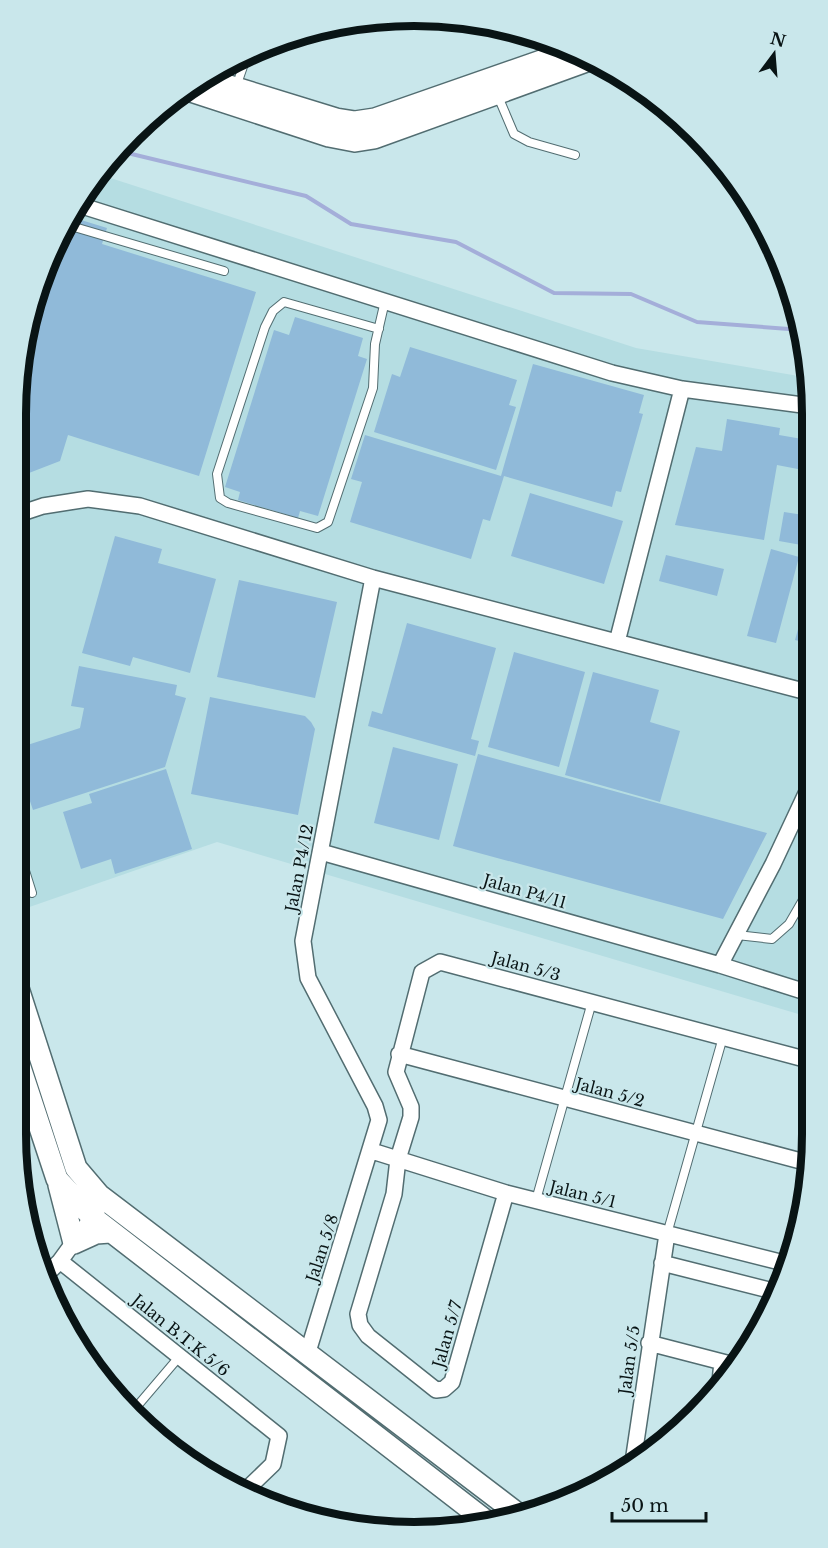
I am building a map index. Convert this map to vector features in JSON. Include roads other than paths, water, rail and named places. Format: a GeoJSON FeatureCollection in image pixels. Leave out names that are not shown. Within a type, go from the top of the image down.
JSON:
{"type":"FeatureCollection","features":[{"type":"Feature","properties":{"kind":"street"},"geometry":{"type":"LineString","coordinates":[[196,92],[329,135],[355,141],[374,138],[562,55]]}},
{"type":"Feature","properties":{"kind":"street"},"geometry":{"type":"LineString","coordinates":[[214,81],[336,119],[355,122],[375,119],[579,63]]}},
{"type":"Feature","properties":{"kind":"street"},"geometry":{"type":"LineString","coordinates":[[86,207],[612,373],[681,389],[802,405]]}},
{"type":"Feature","properties":{"kind":"street"},"geometry":{"type":"LineString","coordinates":[[617,642],[681,389]]}},
{"type":"Feature","properties":{"kind":"street"},"geometry":{"type":"LineString","coordinates":[[26,512],[43,506],[88,499],[140,506],[373,578],[802,691]]}},
{"type":"Feature","properties":{"kind":"street","name":"Jalan P4/12"},"geometry":{"type":"LineString","coordinates":[[372,1151],[379,1120],[375,1106],[308,978],[303,941],[373,578]]}},
{"type":"Feature","properties":{"kind":"street"},"geometry":{"type":"LineString","coordinates":[[720,965],[802,801]]}},
{"type":"Feature","properties":{"kind":"street","name":"Jalan P4/11"},"geometry":{"type":"LineString","coordinates":[[321,852],[720,965],[802,991]]}},
{"type":"Feature","properties":{"kind":"street","name":"Jalan 5/3"},"geometry":{"type":"LineString","coordinates":[[368,1336],[360,1326],[358,1314],[393,1194],[398,1160],[411,1117],[411,1107],[396,1072],[422,972],[440,962],[802,1057]]}},
{"type":"Feature","properties":{"kind":"street"},"geometry":{"type":"LineString","coordinates":[[26,1013],[76,1168],[105,1200],[512,1510]]}},
{"type":"Feature","properties":{"kind":"street","name":"Jalan 5/2"},"geometry":{"type":"LineString","coordinates":[[399,1054],[802,1161]]}},
{"type":"Feature","properties":{"kind":"street"},"geometry":{"type":"LineString","coordinates":[[26,1085],[57,1179],[74,1243]]}},
{"type":"Feature","properties":{"kind":"street","name":"Jalan 5/1"},"geometry":{"type":"LineString","coordinates":[[372,1151],[506,1193],[781,1262]]}},
{"type":"Feature","properties":{"kind":"street","name":"Jalan 5/8"},"geometry":{"type":"LineString","coordinates":[[307,1355],[372,1151]]}},
{"type":"Feature","properties":{"kind":"street"},"geometry":{"type":"LineString","coordinates":[[57,1179],[91,1216],[110,1232],[480,1517]]}},
{"type":"Feature","properties":{"kind":"street","name":"Jalan 5/7"},"geometry":{"type":"LineString","coordinates":[[368,1336],[436,1390],[444,1389],[452,1382],[506,1193]]}},
{"type":"Feature","properties":{"kind":"street"},"geometry":{"type":"LineString","coordinates":[[50,1271],[60,1262],[91,1216],[105,1200]]}},
{"type":"Feature","properties":{"kind":"street"},"geometry":{"type":"LineString","coordinates":[[74,1243],[96,1233],[110,1232]]}},
{"type":"Feature","properties":{"kind":"street","name":"Jalan 5/5"},"geometry":{"type":"LineString","coordinates":[[634,1454],[667,1234]]}},
{"type":"Feature","properties":{"kind":"street","name":"Jalan B.T.K 5/6"},"geometry":{"type":"LineString","coordinates":[[60,1262],[279,1436],[273,1464],[250,1486]]}},
{"type":"Feature","properties":{"kind":"street"},"geometry":{"type":"LineString","coordinates":[[662,1263],[770,1290]]}},
{"type":"Feature","properties":{"kind":"street"},"geometry":{"type":"LineString","coordinates":[[649,1343],[727,1364]]}},
{"type":"Feature","properties":{"kind":"lane"},"geometry":{"type":"LineString","coordinates":[[235,88],[243,65]]}},
{"type":"Feature","properties":{"kind":"lane"},"geometry":{"type":"LineString","coordinates":[[494,86],[514,134],[529,142],[575,155]]}},
{"type":"Feature","properties":{"kind":"lane"},"geometry":{"type":"LineString","coordinates":[[74,227],[224,271]]}},
{"type":"Feature","properties":{"kind":"lane"},"geometry":{"type":"LineString","coordinates":[[379,328],[284,302],[273,311],[265,327],[217,474],[220,498],[317,528],[328,522],[373,388],[379,328],[385,302]]}},
{"type":"Feature","properties":{"kind":"lane"},"geometry":{"type":"LineString","coordinates":[[26,874],[32,893]]}},
{"type":"Feature","properties":{"kind":"lane"},"geometry":{"type":"LineString","coordinates":[[737,935],[772,939],[789,924],[802,902]]}},
{"type":"Feature","properties":{"kind":"lane"},"geometry":{"type":"LineString","coordinates":[[536,1200],[592,1002]]}},
{"type":"Feature","properties":{"kind":"lane"},"geometry":{"type":"LineString","coordinates":[[667,1234],[698,1133],[723,1037]]}},
{"type":"Feature","properties":{"kind":"lane"},"geometry":{"type":"LineString","coordinates":[[137,1407],[179,1357]]}},
{"type":"Feature","properties":{"kind":"waterway"},"geometry":{"type":"LineString","coordinates":[[127,153],[306,196],[351,224],[456,242],[554,293],[631,294],[697,322],[793,329]]}}]}
